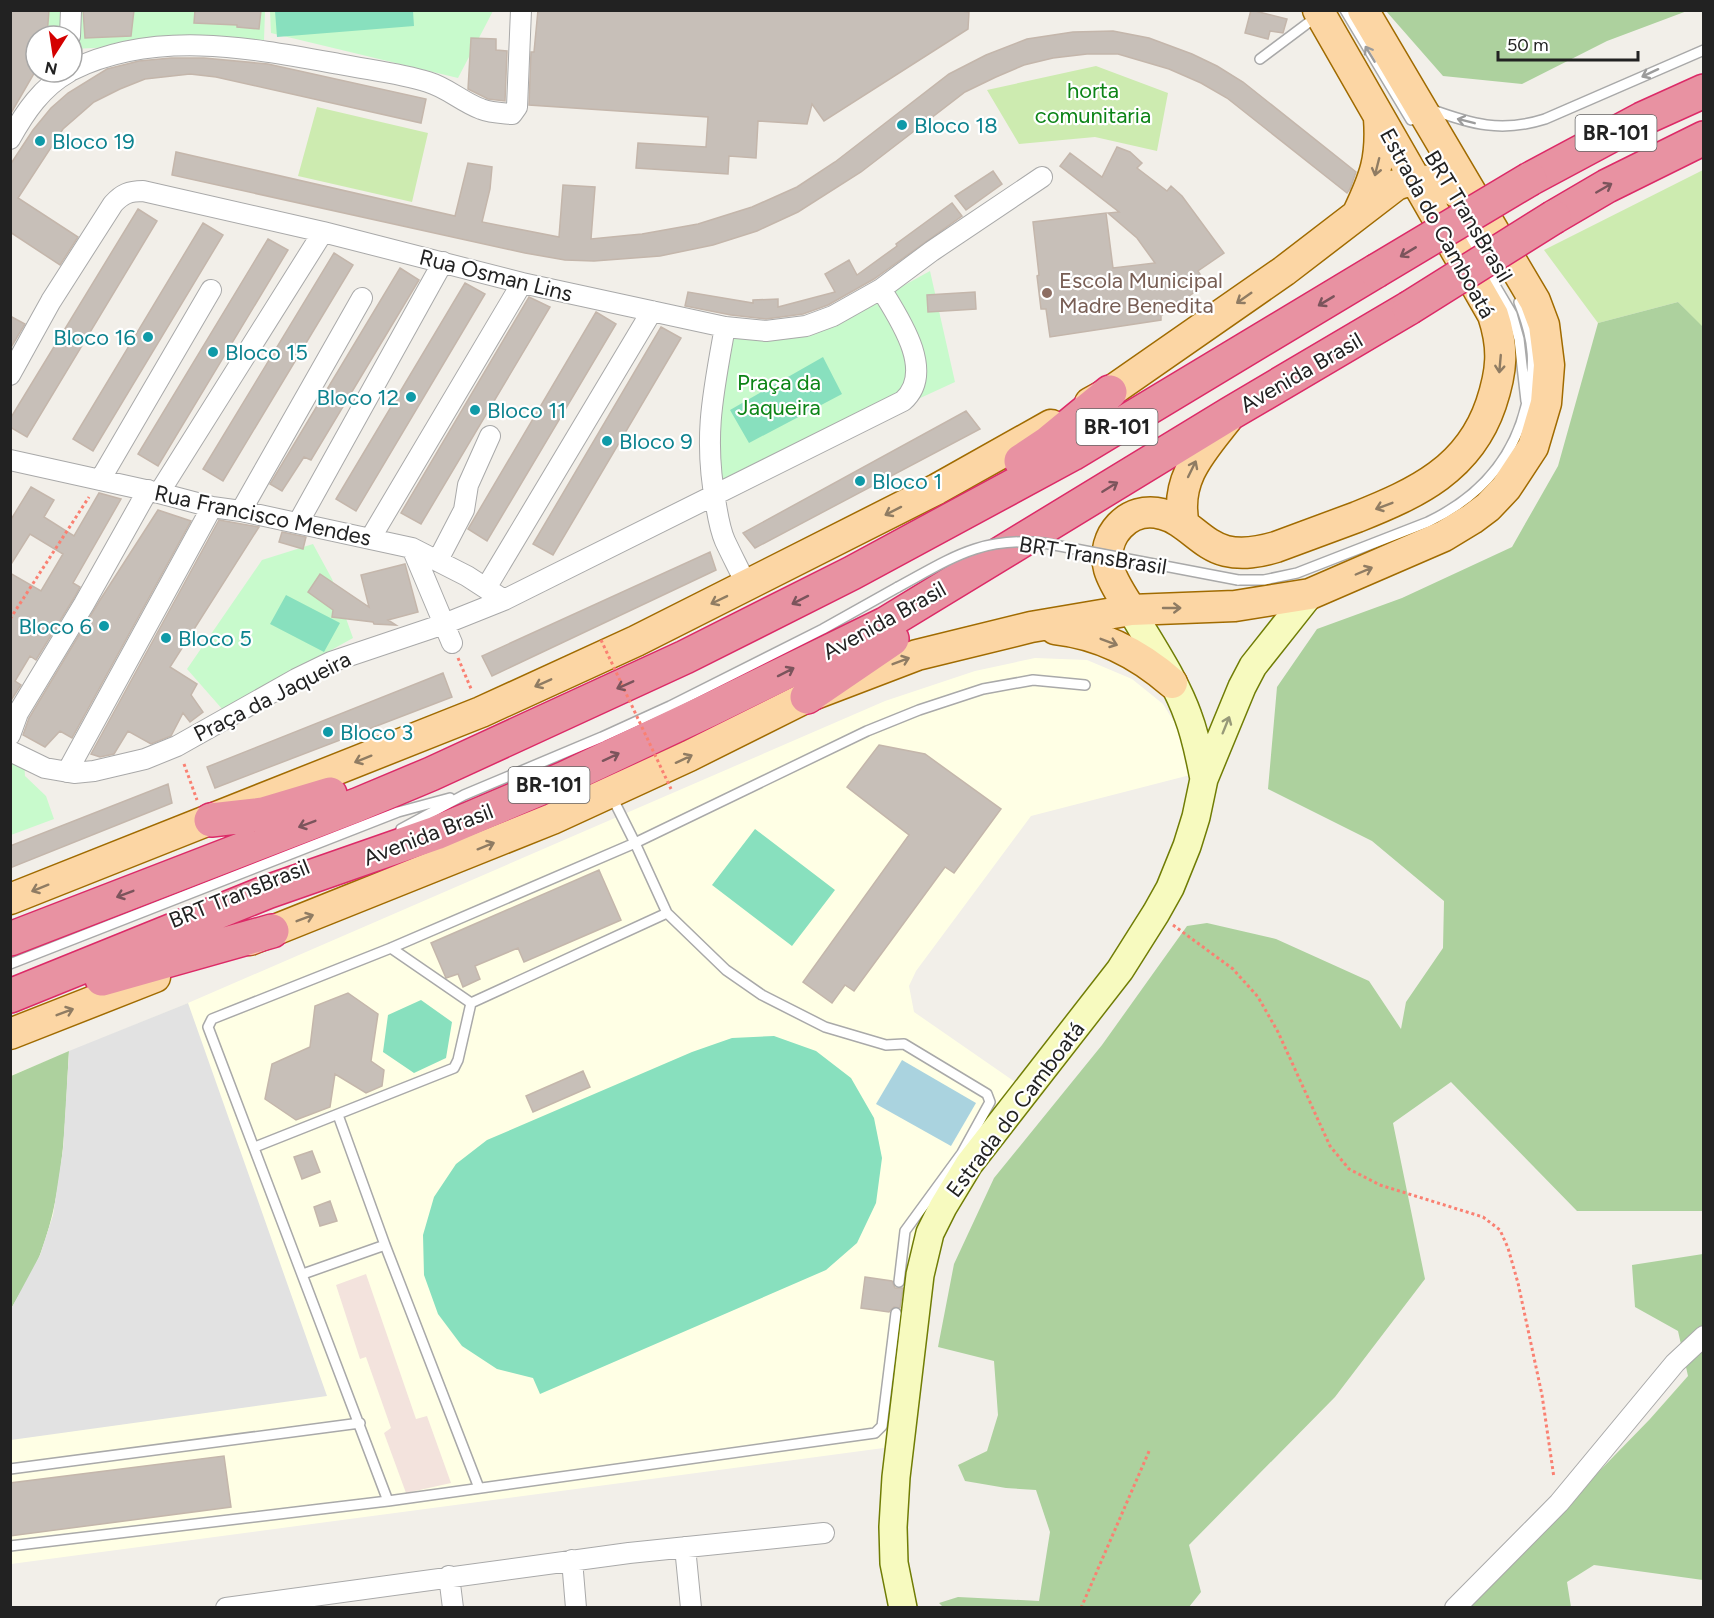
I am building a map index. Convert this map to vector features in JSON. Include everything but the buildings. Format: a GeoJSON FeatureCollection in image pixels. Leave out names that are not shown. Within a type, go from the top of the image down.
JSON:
{"type":"FeatureCollection","features":[{"type":"Feature","properties":{"kind":"highway","name":"BR-101"},"geometry":{"type":"LineString","coordinates":[[10,939],[357,805],[685,657],[852,573],[1072,454],[1530,178],[1642,119],[1704,91]]}},
{"type":"Feature","properties":{"kind":"highway","name":"Avenida Brasil"},"geometry":{"type":"LineString","coordinates":[[10,996],[267,892],[436,833],[565,778],[885,624],[1607,186],[1704,138]]}},
{"type":"Feature","properties":{"kind":"highway"},"geometry":{"type":"LineString","coordinates":[[852,573],[907,531],[1048,443],[1110,392]]}},
{"type":"Feature","properties":{"kind":"highway"},"geometry":{"type":"LineString","coordinates":[[807,697],[1026,546],[1060,518]]}},
{"type":"Feature","properties":{"kind":"highway"},"geometry":{"type":"LineString","coordinates":[[208,821],[264,814],[319,798],[572,708]]}},
{"type":"Feature","properties":{"kind":"highway"},"geometry":{"type":"LineString","coordinates":[[10,1005],[272,931]]}},
{"type":"Feature","properties":{"kind":"main road","name":"Estrada do Camboatá"},"geometry":{"type":"LineString","coordinates":[[807,697],[917,655],[1031,627],[1131,610],[1235,606],[1310,594],[1444,536],[1472,519],[1506,488],[1533,447],[1546,403],[1549,365],[1544,325],[1535,301],[1443,191],[1399,111],[1363,10]]}},
{"type":"Feature","properties":{"kind":"main road","name":"Estrada do Camboatá"},"geometry":{"type":"LineString","coordinates":[[1204,779],[1197,743],[1188,714],[1109,568],[1107,558],[1114,532],[1123,521],[1134,515],[1148,512],[1162,514],[1184,525],[1202,540],[1226,551],[1259,552],[1400,500],[1421,489],[1452,466],[1474,438],[1489,411],[1501,368],[1500,340],[1492,315],[1443,191],[1399,111],[1328,12]]}},
{"type":"Feature","properties":{"kind":"main road"},"geometry":{"type":"LineString","coordinates":[[1358,213],[1399,111]]}},
{"type":"Feature","properties":{"kind":"main road"},"geometry":{"type":"LineString","coordinates":[[10,899],[481,712],[636,641],[937,489],[1110,392],[1284,271],[1396,185],[1443,191]]}},
{"type":"Feature","properties":{"kind":"main road"},"geometry":{"type":"LineString","coordinates":[[1184,525],[1181,502],[1190,470],[1201,451],[1231,413]]}},
{"type":"Feature","properties":{"kind":"main road","name":"Estrada do Camboatá"},"geometry":{"type":"LineString","coordinates":[[903,1608],[894,1563],[893,1527],[896,1477],[920,1275],[918,1232],[943,1206],[969,1164],[1120,970],[1156,913],[1170,888],[1187,846],[1204,779],[1242,687],[1253,666],[1310,594]]}},
{"type":"Feature","properties":{"kind":"main road"},"geometry":{"type":"LineString","coordinates":[[1031,627],[1066,630],[1093,636],[1121,647],[1155,667],[1172,682]]}},
{"type":"Feature","properties":{"kind":"main road","name":"Avenida Brasil"},"geometry":{"type":"LineString","coordinates":[[10,1034],[530,828],[610,793],[807,697]]}},
{"type":"Feature","properties":{"kind":"street"},"geometry":{"type":"LineString","coordinates":[[84,65],[132,49],[142,48],[203,45],[265,51],[411,78],[443,88],[482,110],[512,114],[518,107],[521,10]]}},
{"type":"Feature","properties":{"kind":"street"},"geometry":{"type":"LineString","coordinates":[[10,139],[44,89],[51,84]]}},
{"type":"Feature","properties":{"kind":"street","name":"Rua Osman Lins"},"geometry":{"type":"LineString","coordinates":[[10,375],[51,301],[113,204],[121,195],[131,191],[143,191],[323,232],[522,283],[725,327],[766,331],[806,326],[833,316],[881,289],[932,251],[1042,177]]}},
{"type":"Feature","properties":{"kind":"street"},"geometry":{"type":"LineString","coordinates":[[10,735],[18,712],[153,491],[323,232]]}},
{"type":"Feature","properties":{"kind":"street"},"geometry":{"type":"LineString","coordinates":[[298,523],[444,262]]}},
{"type":"Feature","properties":{"kind":"street"},"geometry":{"type":"LineString","coordinates":[[370,539],[522,283]]}},
{"type":"Feature","properties":{"kind":"street","name":"Praça da Jaqueira"},"geometry":{"type":"LineString","coordinates":[[10,752],[45,768],[67,772],[94,771],[145,759],[177,746],[296,679],[331,662],[444,624],[504,600],[903,401],[915,387],[916,378],[911,344],[907,330],[881,289]]}},
{"type":"Feature","properties":{"kind":"street"},"geometry":{"type":"LineString","coordinates":[[100,480],[211,290]]}},
{"type":"Feature","properties":{"kind":"street"},"geometry":{"type":"LineString","coordinates":[[242,511],[362,298]]}},
{"type":"Feature","properties":{"kind":"street"},"geometry":{"type":"LineString","coordinates":[[486,588],[652,311]]}},
{"type":"Feature","properties":{"kind":"street"},"geometry":{"type":"LineString","coordinates":[[725,327],[711,401],[710,458],[714,494],[724,540],[747,586]]}},
{"type":"Feature","properties":{"kind":"street"},"geometry":{"type":"LineString","coordinates":[[438,560],[464,510],[468,485],[490,436]]}},
{"type":"Feature","properties":{"kind":"street","name":"Rua Francisco Mendes"},"geometry":{"type":"LineString","coordinates":[[10,460],[153,491],[212,507],[242,511],[412,548],[438,560],[504,600]]}},
{"type":"Feature","properties":{"kind":"street"},"geometry":{"type":"LineString","coordinates":[[67,772],[212,507]]}},
{"type":"Feature","properties":{"kind":"street"},"geometry":{"type":"LineString","coordinates":[[412,548],[452,643]]}},
{"type":"Feature","properties":{"kind":"street"},"geometry":{"type":"LineString","coordinates":[[1455,1608],[1559,1503],[1675,1364],[1704,1336]]}},
{"type":"Feature","properties":{"kind":"street"},"geometry":{"type":"LineString","coordinates":[[226,1608],[572,1560],[824,1533]]}},
{"type":"Feature","properties":{"kind":"street"},"geometry":{"type":"LineString","coordinates":[[685,1547],[691,1608]]}},
{"type":"Feature","properties":{"kind":"street"},"geometry":{"type":"LineString","coordinates":[[572,1560],[576,1608]]}},
{"type":"Feature","properties":{"kind":"street"},"geometry":{"type":"LineString","coordinates":[[449,1576],[453,1608]]}},
{"type":"Feature","properties":{"kind":"lane"},"geometry":{"type":"LineString","coordinates":[[1260,59],[1328,12]]}},
{"type":"Feature","properties":{"kind":"lane"},"geometry":{"type":"LineString","coordinates":[[1399,111],[1501,127],[1515,127],[1545,119],[1704,50]]}},
{"type":"Feature","properties":{"kind":"lane","name":"BRT TransBrasil"},"geometry":{"type":"LineString","coordinates":[[1443,191],[1512,314],[1519,339],[1526,403]]}},
{"type":"Feature","properties":{"kind":"lane","name":"BRT TransBrasil"},"geometry":{"type":"LineString","coordinates":[[1488,245],[1500,264]]}},
{"type":"Feature","properties":{"kind":"lane","name":"BRT TransBrasil"},"geometry":{"type":"LineString","coordinates":[[393,832],[464,795],[670,706],[813,634],[968,550],[1004,542],[1044,543],[1238,580],[1264,580],[1297,573],[1446,514],[1476,492],[1502,463],[1519,429],[1532,383],[1533,348],[1516,294]]}},
{"type":"Feature","properties":{"kind":"lane"},"geometry":{"type":"LineString","coordinates":[[388,1501],[208,1027],[212,1019],[391,948],[635,843],[867,731],[919,710],[983,689],[1033,680],[1085,685]]}},
{"type":"Feature","properties":{"kind":"lane"},"geometry":{"type":"LineString","coordinates":[[610,793],[667,913],[726,970],[762,995],[825,1027],[886,1045],[904,1044],[987,1094],[990,1102],[918,1232],[899,1282]]}},
{"type":"Feature","properties":{"kind":"lane","name":"BRT TransBrasil"},"geometry":{"type":"LineString","coordinates":[[10,964],[398,812],[464,795]]}},
{"type":"Feature","properties":{"kind":"lane","name":"BRT TransBrasil"},"geometry":{"type":"LineString","coordinates":[[153,927],[284,875]]}},
{"type":"Feature","properties":{"kind":"lane"},"geometry":{"type":"LineString","coordinates":[[471,1003],[667,913]]}},
{"type":"Feature","properties":{"kind":"lane"},"geometry":{"type":"LineString","coordinates":[[391,948],[471,1003]]}},
{"type":"Feature","properties":{"kind":"lane"},"geometry":{"type":"LineString","coordinates":[[255,1147],[454,1068],[458,1060],[471,1003]]}},
{"type":"Feature","properties":{"kind":"lane"},"geometry":{"type":"LineString","coordinates":[[338,1115],[385,1245],[479,1488]]}},
{"type":"Feature","properties":{"kind":"lane"},"geometry":{"type":"LineString","coordinates":[[303,1274],[385,1245]]}},
{"type":"Feature","properties":{"kind":"lane"},"geometry":{"type":"LineString","coordinates":[[10,1546],[388,1501],[875,1433],[882,1426],[896,1313]]}},
{"type":"Feature","properties":{"kind":"lane"},"geometry":{"type":"LineString","coordinates":[[10,1469],[360,1423]]}},
{"type":"Feature","properties":{"kind":"path"},"geometry":{"type":"LineString","coordinates":[[10,619],[100,480]]}},
{"type":"Feature","properties":{"kind":"path"},"geometry":{"type":"LineString","coordinates":[[601,640],[670,789]]}},
{"type":"Feature","properties":{"kind":"path"},"geometry":{"type":"LineString","coordinates":[[452,643],[481,712]]}},
{"type":"Feature","properties":{"kind":"path"},"geometry":{"type":"LineString","coordinates":[[177,746],[208,821]]}},
{"type":"Feature","properties":{"kind":"path"},"geometry":{"type":"LineString","coordinates":[[1156,913],[1233,969],[1258,997],[1278,1032],[1330,1146],[1349,1169],[1380,1185],[1483,1217],[1500,1230],[1518,1283],[1542,1395],[1548,1447],[1559,1503]]}},
{"type":"Feature","properties":{"kind":"path"},"geometry":{"type":"LineString","coordinates":[[1081,1608],[1150,1449]]}},
{"type":"Feature","properties":{"kind":"shaded area"},"geometry":{"type":"Polygon","coordinates":[[[1035,658],[1087,660],[1132,679],[1163,704],[1182,735],[1194,774],[1031,816],[916,971],[909,986],[914,1012],[1021,1086],[926,1220],[891,1447],[11,1564],[10,1076],[188,1003],[885,701],[975,671],[1035,658]]]}},
{"type":"Feature","properties":{"kind":"shaded area"},"geometry":{"type":"Polygon","coordinates":[[[188,1003],[327,1396],[11,1440],[11,1309],[40,1255],[53,1215],[63,1149],[69,1051],[188,1003]]]}},
{"type":"Feature","properties":{"kind":"shaded area"},"geometry":{"type":"Polygon","coordinates":[[[366,1274],[416,1419],[427,1416],[451,1483],[406,1493],[384,1433],[391,1428],[366,1357],[360,1359],[336,1285],[366,1274]]]}},
{"type":"Feature","properties":{"kind":"green space"},"geometry":{"type":"Polygon","coordinates":[[[11,11],[265,11],[264,40],[84,48],[84,24],[24,24],[11,11]]]}},
{"type":"Feature","properties":{"kind":"green space"},"geometry":{"type":"Polygon","coordinates":[[[270,11],[493,11],[458,78],[271,33],[270,11]]]}},
{"type":"Feature","properties":{"kind":"green space"},"geometry":{"type":"Polygon","coordinates":[[[275,11],[413,11],[414,26],[277,37],[275,11]]]}},
{"type":"Feature","properties":{"kind":"green space"},"geometry":{"type":"Polygon","coordinates":[[[1386,11],[1687,11],[1607,41],[1522,84],[1443,76],[1386,11]]]}},
{"type":"Feature","properties":{"kind":"green space","name":"horta comunitaria"},"geometry":{"type":"Polygon","coordinates":[[[1096,66],[1168,93],[1157,151],[1095,137],[1019,144],[987,90],[1096,66]]]}},
{"type":"Feature","properties":{"kind":"green space"},"geometry":{"type":"Polygon","coordinates":[[[317,107],[428,133],[412,202],[298,176],[317,107]]]}},
{"type":"Feature","properties":{"kind":"green space"},"geometry":{"type":"Polygon","coordinates":[[[1703,170],[1703,328],[1678,302],[1598,323],[1544,250],[1703,170]]]}},
{"type":"Feature","properties":{"kind":"green space","name":"Praça da Jaqueira"},"geometry":{"type":"Polygon","coordinates":[[[930,271],[955,382],[714,493],[727,332],[872,303],[930,271]]]}},
{"type":"Feature","properties":{"kind":"green space"},"geometry":{"type":"Polygon","coordinates":[[[1678,302],[1704,328],[1703,1211],[1577,1211],[1451,1082],[1393,1123],[1425,1279],[1335,1397],[1189,1545],[1201,1592],[1189,1607],[943,1607],[939,1603],[958,1597],[1039,1601],[1050,1532],[1036,1490],[965,1481],[958,1465],[987,1451],[998,1415],[994,1361],[938,1347],[954,1264],[994,1178],[1102,1045],[1187,926],[1207,923],[1276,939],[1369,981],[1401,1029],[1406,1002],[1443,948],[1444,901],[1372,841],[1268,789],[1277,687],[1317,629],[1402,598],[1512,547],[1558,466],[1598,323],[1678,302]]]}},
{"type":"Feature","properties":{"kind":"green space"},"geometry":{"type":"Polygon","coordinates":[[[823,357],[842,394],[749,443],[730,410],[823,357]]]}},
{"type":"Feature","properties":{"kind":"green space"},"geometry":{"type":"Polygon","coordinates":[[[313,544],[332,579],[353,638],[223,710],[187,669],[262,560],[313,544]]]}},
{"type":"Feature","properties":{"kind":"green space"},"geometry":{"type":"Polygon","coordinates":[[[286,595],[340,623],[324,652],[270,624],[286,595]]]}},
{"type":"Feature","properties":{"kind":"green space"},"geometry":{"type":"Polygon","coordinates":[[[11,754],[24,759],[25,776],[46,796],[54,819],[11,835],[11,754]]]}},
{"type":"Feature","properties":{"kind":"green space"},"geometry":{"type":"Polygon","coordinates":[[[755,829],[835,890],[792,946],[712,885],[755,829]]]}},
{"type":"Feature","properties":{"kind":"green space"},"geometry":{"type":"Polygon","coordinates":[[[421,1000],[452,1022],[446,1058],[414,1073],[383,1052],[388,1015],[421,1000]]]}},
{"type":"Feature","properties":{"kind":"green space"},"geometry":{"type":"Polygon","coordinates":[[[774,1036],[816,1051],[851,1078],[874,1118],[882,1158],[876,1203],[857,1243],[826,1270],[540,1394],[533,1378],[497,1369],[462,1346],[438,1314],[424,1275],[423,1235],[434,1197],[456,1164],[487,1140],[692,1052],[732,1038],[774,1036]]]}},
{"type":"Feature","properties":{"kind":"green space"},"geometry":{"type":"Polygon","coordinates":[[[69,1051],[65,1127],[55,1203],[38,1259],[11,1309],[11,1076],[69,1051]]]}},
{"type":"Feature","properties":{"kind":"green space"},"geometry":{"type":"Polygon","coordinates":[[[1703,1254],[1703,1580],[1594,1565],[1567,1582],[1571,1607],[1470,1608],[1469,1605],[1650,1419],[1688,1376],[1678,1331],[1635,1307],[1632,1265],[1703,1254]]]}},
{"type":"Feature","properties":{"kind":"water"},"geometry":{"type":"Polygon","coordinates":[[[902,1060],[976,1103],[951,1146],[876,1104],[902,1060]]]}},
{"type":"Feature","properties":{"kind":"place","name":"Bloco 18"},"geometry":{"type":"Point","coordinates":[902,125]}},
{"type":"Feature","properties":{"kind":"place","name":"Bloco 19"},"geometry":{"type":"Point","coordinates":[40,141]}},
{"type":"Feature","properties":{"kind":"place","name":"Escola Municipal Madre Benedita"},"geometry":{"type":"Point","coordinates":[1047,293]}},
{"type":"Feature","properties":{"kind":"place","name":"Bloco 16"},"geometry":{"type":"Point","coordinates":[148,337]}},
{"type":"Feature","properties":{"kind":"place","name":"Bloco 15"},"geometry":{"type":"Point","coordinates":[213,352]}},
{"type":"Feature","properties":{"kind":"place","name":"Bloco 12"},"geometry":{"type":"Point","coordinates":[411,397]}},
{"type":"Feature","properties":{"kind":"place","name":"Bloco 11"},"geometry":{"type":"Point","coordinates":[475,410]}},
{"type":"Feature","properties":{"kind":"place","name":"Bloco 9"},"geometry":{"type":"Point","coordinates":[607,441]}},
{"type":"Feature","properties":{"kind":"place","name":"Bloco 1"},"geometry":{"type":"Point","coordinates":[860,481]}},
{"type":"Feature","properties":{"kind":"place","name":"Bloco 6"},"geometry":{"type":"Point","coordinates":[104,626]}},
{"type":"Feature","properties":{"kind":"place","name":"Bloco 5"},"geometry":{"type":"Point","coordinates":[166,638]}},
{"type":"Feature","properties":{"kind":"place","name":"Bloco 3"},"geometry":{"type":"Point","coordinates":[328,732]}}]}
